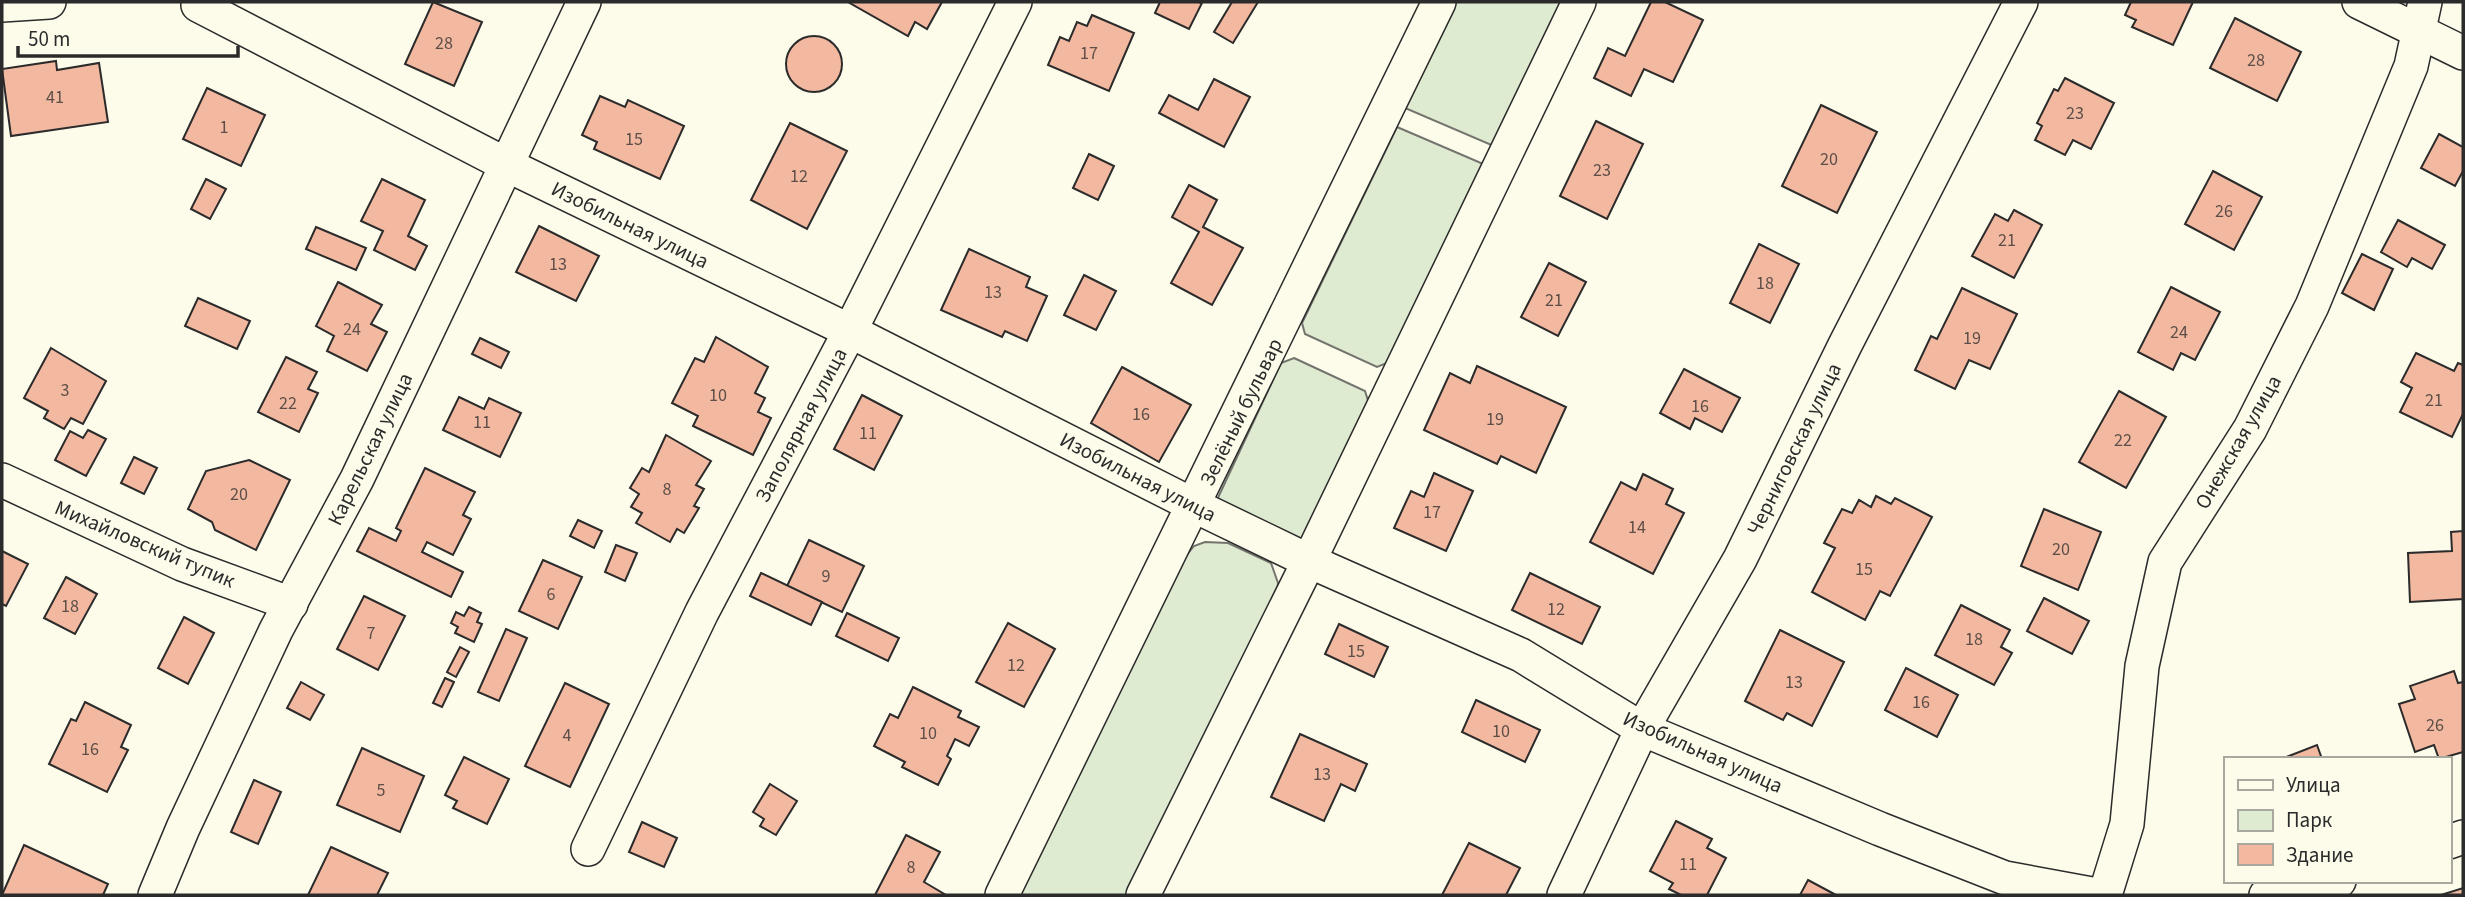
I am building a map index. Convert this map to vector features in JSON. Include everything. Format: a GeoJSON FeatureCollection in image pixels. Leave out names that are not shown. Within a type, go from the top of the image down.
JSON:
{"type":"FeatureCollection","features":[{"type":"Feature","properties":{"kind":"street"},"geometry":{"type":"LineString","coordinates":[[2,5],[49,2]]}},
{"type":"Feature","properties":{"kind":"street","name":"Карельская улица"},"geometry":{"type":"LineString","coordinates":[[155,895],[183,828],[290,604],[357,479],[584,2]]}},
{"type":"Feature","properties":{"kind":"street","name":"Заполярная улица"},"geometry":{"type":"LineString","coordinates":[[588,849],[702,612],[850,331],[1015,2]]}},
{"type":"Feature","properties":{"kind":"street","name":"Зелёный бульвар"},"geometry":{"type":"LineString","coordinates":[[1002,895],[1195,506],[1439,2]]}},
{"type":"Feature","properties":{"kind":"street"},"geometry":{"type":"LineString","coordinates":[[1143,895],[1309,561],[1579,2]]}},
{"type":"Feature","properties":{"kind":"street","name":"Черниговская улица"},"geometry":{"type":"LineString","coordinates":[[1564,895],[1642,729],[1740,559],[1845,345],[2021,2]]}},
{"type":"Feature","properties":{"kind":"street"},"geometry":{"type":"LineString","coordinates":[[2359,2],[2422,16],[2463,53]]}},
{"type":"Feature","properties":{"kind":"street","name":"Изобильная улица"},"geometry":{"type":"LineString","coordinates":[[194,3],[507,165],[850,331],[1195,506],[1309,561],[1521,655],[1642,729],[1880,829],[2005,878],[2022,888],[2097,895]]}},
{"type":"Feature","properties":{"kind":"street","name":"Онежская улица"},"geometry":{"type":"LineString","coordinates":[[2105,895],[2127,824],[2142,666],[2165,562],[2250,429],[2312,306],[2412,66],[2422,16]]}},
{"type":"Feature","properties":{"kind":"street","name":"Михайловский тупик"},"geometry":{"type":"LineString","coordinates":[[2,480],[182,564],[290,604]]}},
{"type":"Feature","properties":{"kind":"street"},"geometry":{"type":"LineString","coordinates":[[2266,895],[2329,883]]}},
{"type":"Feature","properties":{"kind":"green space"},"geometry":{"type":"Polygon","coordinates":[[[1456,2],[1566,2],[1496,147],[1405,108],[1456,2]]]}},
{"type":"Feature","properties":{"kind":"green space"},"geometry":{"type":"Polygon","coordinates":[[[1397,127],[1488,166],[1387,363],[1377,367],[1305,334],[1302,323],[1397,127]]]}},
{"type":"Feature","properties":{"kind":"green space"},"geometry":{"type":"Polygon","coordinates":[[[1294,358],[1365,391],[1370,407],[1303,544],[1216,502],[1281,363],[1294,358]]]}},
{"type":"Feature","properties":{"kind":"green space"},"geometry":{"type":"Polygon","coordinates":[[[1205,542],[1228,543],[1271,563],[1278,583],[1277,593],[1131,895],[1019,895],[1186,556],[1194,546],[1205,542]]]}},
{"type":"Feature","properties":{"kind":"building"},"geometry":{"type":"Polygon","coordinates":[[[433,2],[482,22],[454,86],[405,64],[433,2]]]}},
{"type":"Feature","properties":{"kind":"building"},"geometry":{"type":"Polygon","coordinates":[[[848,2],[942,2],[927,29],[915,22],[908,36],[848,2]]]}},
{"type":"Feature","properties":{"kind":"building"},"geometry":{"type":"Polygon","coordinates":[[[1160,2],[1202,3],[1189,29],[1155,13],[1160,2]]]}},
{"type":"Feature","properties":{"kind":"building"},"geometry":{"type":"Polygon","coordinates":[[[1232,2],[1258,2],[1233,43],[1214,32],[1232,2]]]}},
{"type":"Feature","properties":{"kind":"building"},"geometry":{"type":"Polygon","coordinates":[[[1651,2],[1665,2],[1703,20],[1673,82],[1644,69],[1631,96],[1594,78],[1608,48],[1625,56],[1651,2]]]}},
{"type":"Feature","properties":{"kind":"building"},"geometry":{"type":"Polygon","coordinates":[[[2131,2],[2193,2],[2173,45],[2132,27],[2136,20],[2125,15],[2131,2]]]}},
{"type":"Feature","properties":{"kind":"building"},"geometry":{"type":"Polygon","coordinates":[[[1092,15],[1134,33],[1109,91],[1048,65],[1060,37],[1069,41],[1077,22],[1087,26],[1092,15]]]}},
{"type":"Feature","properties":{"kind":"building"},"geometry":{"type":"Polygon","coordinates":[[[2235,18],[2301,52],[2277,101],[2210,68],[2235,18]]]}},
{"type":"Feature","properties":{"kind":"building"},"geometry":{"type":"Polygon","coordinates":[[[814,36],[834,44],[842,64],[834,84],[814,92],[794,84],[786,64],[794,44],[814,36]]]}},
{"type":"Feature","properties":{"kind":"building"},"geometry":{"type":"Polygon","coordinates":[[[56,61],[57,70],[99,63],[108,122],[11,136],[2,69],[56,61]]]}},
{"type":"Feature","properties":{"kind":"building"},"geometry":{"type":"Polygon","coordinates":[[[2065,78],[2114,103],[2091,149],[2073,140],[2065,155],[2035,140],[2042,126],[2037,123],[2054,89],[2058,91],[2065,78]]]}},
{"type":"Feature","properties":{"kind":"building"},"geometry":{"type":"Polygon","coordinates":[[[1214,79],[1250,97],[1224,147],[1159,113],[1169,95],[1198,110],[1214,79]]]}},
{"type":"Feature","properties":{"kind":"building"},"geometry":{"type":"Polygon","coordinates":[[[207,88],[265,115],[241,166],[183,139],[207,88]]]}},
{"type":"Feature","properties":{"kind":"building"},"geometry":{"type":"Polygon","coordinates":[[[600,96],[625,107],[628,100],[684,126],[660,179],[594,149],[597,142],[582,135],[600,96]]]}},
{"type":"Feature","properties":{"kind":"building"},"geometry":{"type":"Polygon","coordinates":[[[1821,105],[1877,132],[1837,213],[1782,186],[1821,105]]]}},
{"type":"Feature","properties":{"kind":"building"},"geometry":{"type":"Polygon","coordinates":[[[1596,121],[1643,144],[1607,219],[1560,196],[1596,121]]]}},
{"type":"Feature","properties":{"kind":"building"},"geometry":{"type":"Polygon","coordinates":[[[790,123],[847,151],[807,229],[751,200],[790,123]]]}},
{"type":"Feature","properties":{"kind":"building"},"geometry":{"type":"Polygon","coordinates":[[[2439,134],[2463,147],[2463,171],[2455,186],[2421,168],[2439,134]]]}},
{"type":"Feature","properties":{"kind":"building"},"geometry":{"type":"Polygon","coordinates":[[[1089,154],[1114,166],[1098,200],[1073,188],[1089,154]]]}},
{"type":"Feature","properties":{"kind":"building"},"geometry":{"type":"Polygon","coordinates":[[[2213,171],[2262,197],[2234,250],[2185,224],[2213,171]]]}},
{"type":"Feature","properties":{"kind":"building"},"geometry":{"type":"Polygon","coordinates":[[[206,179],[226,189],[210,219],[191,209],[206,179]]]}},
{"type":"Feature","properties":{"kind":"building"},"geometry":{"type":"Polygon","coordinates":[[[382,179],[425,200],[408,236],[427,246],[415,270],[374,250],[383,231],[361,221],[382,179]]]}},
{"type":"Feature","properties":{"kind":"building"},"geometry":{"type":"Polygon","coordinates":[[[1189,185],[1217,200],[1203,227],[1243,248],[1212,305],[1171,283],[1199,232],[1172,217],[1189,185]]]}},
{"type":"Feature","properties":{"kind":"building"},"geometry":{"type":"Polygon","coordinates":[[[2014,210],[2042,225],[2014,278],[1972,256],[1995,214],[2008,221],[2014,210]]]}},
{"type":"Feature","properties":{"kind":"building"},"geometry":{"type":"Polygon","coordinates":[[[2398,220],[2445,245],[2432,269],[2412,258],[2407,267],[2381,252],[2398,220]]]}},
{"type":"Feature","properties":{"kind":"building"},"geometry":{"type":"Polygon","coordinates":[[[539,226],[599,256],[576,301],[516,272],[539,226]]]}},
{"type":"Feature","properties":{"kind":"building"},"geometry":{"type":"Polygon","coordinates":[[[316,227],[366,248],[356,270],[306,249],[316,227]]]}},
{"type":"Feature","properties":{"kind":"building"},"geometry":{"type":"Polygon","coordinates":[[[1759,244],[1799,264],[1770,323],[1730,303],[1759,244]]]}},
{"type":"Feature","properties":{"kind":"building"},"geometry":{"type":"Polygon","coordinates":[[[969,249],[1030,277],[1026,287],[1047,296],[1027,341],[1005,331],[1002,337],[941,310],[969,249]]]}},
{"type":"Feature","properties":{"kind":"building"},"geometry":{"type":"Polygon","coordinates":[[[2362,254],[2393,269],[2374,310],[2342,293],[2362,254]]]}},
{"type":"Feature","properties":{"kind":"building"},"geometry":{"type":"Polygon","coordinates":[[[1549,263],[1586,282],[1558,336],[1521,317],[1549,263]]]}},
{"type":"Feature","properties":{"kind":"building"},"geometry":{"type":"Polygon","coordinates":[[[1084,275],[1116,291],[1096,330],[1064,315],[1084,275]]]}},
{"type":"Feature","properties":{"kind":"building"},"geometry":{"type":"Polygon","coordinates":[[[338,282],[382,305],[371,324],[387,332],[367,371],[327,351],[334,336],[316,326],[338,282]]]}},
{"type":"Feature","properties":{"kind":"building"},"geometry":{"type":"Polygon","coordinates":[[[2171,287],[2220,312],[2195,360],[2181,353],[2173,370],[2138,352],[2171,287]]]}},
{"type":"Feature","properties":{"kind":"building"},"geometry":{"type":"Polygon","coordinates":[[[1962,288],[2017,314],[1990,369],[1969,360],[1955,389],[1915,370],[1931,336],[1937,339],[1962,288]]]}},
{"type":"Feature","properties":{"kind":"building"},"geometry":{"type":"Polygon","coordinates":[[[198,298],[250,321],[237,349],[185,326],[198,298]]]}},
{"type":"Feature","properties":{"kind":"building"},"geometry":{"type":"Polygon","coordinates":[[[716,337],[768,367],[755,393],[765,398],[758,412],[771,418],[753,455],[693,426],[698,416],[672,403],[695,358],[704,362],[716,337]]]}},
{"type":"Feature","properties":{"kind":"building"},"geometry":{"type":"Polygon","coordinates":[[[480,338],[509,352],[501,368],[472,354],[480,338]]]}},
{"type":"Feature","properties":{"kind":"building"},"geometry":{"type":"Polygon","coordinates":[[[51,348],[106,381],[83,424],[71,418],[64,429],[44,418],[48,411],[24,398],[51,348]]]}},
{"type":"Feature","properties":{"kind":"building"},"geometry":{"type":"Polygon","coordinates":[[[2416,353],[2454,371],[2458,363],[2463,365],[2463,414],[2452,437],[2400,412],[2412,388],[2401,382],[2416,353]]]}},
{"type":"Feature","properties":{"kind":"building"},"geometry":{"type":"Polygon","coordinates":[[[286,357],[317,372],[308,389],[318,393],[299,432],[258,412],[286,357]]]}},
{"type":"Feature","properties":{"kind":"building"},"geometry":{"type":"Polygon","coordinates":[[[1477,366],[1566,407],[1536,473],[1501,456],[1497,464],[1424,430],[1450,373],[1470,383],[1477,366]]]}},
{"type":"Feature","properties":{"kind":"building"},"geometry":{"type":"Polygon","coordinates":[[[1122,367],[1191,405],[1159,462],[1091,423],[1122,367]]]}},
{"type":"Feature","properties":{"kind":"building"},"geometry":{"type":"Polygon","coordinates":[[[1684,369],[1740,398],[1722,432],[1695,418],[1690,429],[1660,413],[1684,369]]]}},
{"type":"Feature","properties":{"kind":"building"},"geometry":{"type":"Polygon","coordinates":[[[2119,391],[2166,417],[2126,488],[2079,462],[2119,391]]]}},
{"type":"Feature","properties":{"kind":"building"},"geometry":{"type":"Polygon","coordinates":[[[862,395],[902,416],[874,470],[834,449],[862,395]]]}},
{"type":"Feature","properties":{"kind":"building"},"geometry":{"type":"Polygon","coordinates":[[[459,397],[484,409],[489,398],[521,413],[500,457],[443,430],[459,397]]]}},
{"type":"Feature","properties":{"kind":"building"},"geometry":{"type":"Polygon","coordinates":[[[88,430],[106,439],[86,476],[55,460],[70,431],[83,438],[88,430]]]}},
{"type":"Feature","properties":{"kind":"building"},"geometry":{"type":"Polygon","coordinates":[[[666,435],[711,461],[696,485],[704,489],[694,506],[699,508],[684,533],[677,529],[670,542],[636,523],[642,513],[631,507],[639,494],[630,488],[642,468],[649,472],[666,435]]]}},
{"type":"Feature","properties":{"kind":"building"},"geometry":{"type":"Polygon","coordinates":[[[134,457],[157,468],[144,494],[121,483],[134,457]]]}},
{"type":"Feature","properties":{"kind":"building"},"geometry":{"type":"Polygon","coordinates":[[[249,460],[290,480],[256,550],[215,530],[212,522],[188,509],[206,471],[249,460]]]}},
{"type":"Feature","properties":{"kind":"building"},"geometry":{"type":"Polygon","coordinates":[[[425,468],[475,492],[463,515],[471,519],[453,555],[427,542],[422,552],[463,572],[451,597],[357,551],[369,528],[396,541],[401,531],[396,528],[425,468]]]}},
{"type":"Feature","properties":{"kind":"building"},"geometry":{"type":"Polygon","coordinates":[[[1434,473],[1473,491],[1446,551],[1394,528],[1411,491],[1424,497],[1434,473]]]}},
{"type":"Feature","properties":{"kind":"building"},"geometry":{"type":"Polygon","coordinates":[[[1643,474],[1673,489],[1666,504],[1684,513],[1653,574],[1590,542],[1621,482],[1636,490],[1643,474]]]}},
{"type":"Feature","properties":{"kind":"building"},"geometry":{"type":"Polygon","coordinates":[[[1876,496],[1891,504],[1895,498],[1932,517],[1890,596],[1880,591],[1865,620],[1812,592],[1835,548],[1824,543],[1842,509],[1852,513],[1859,500],[1871,507],[1876,496]]]}},
{"type":"Feature","properties":{"kind":"building"},"geometry":{"type":"Polygon","coordinates":[[[2044,509],[2101,532],[2078,590],[2021,566],[2044,509]]]}},
{"type":"Feature","properties":{"kind":"building"},"geometry":{"type":"Polygon","coordinates":[[[578,520],[602,531],[594,548],[570,536],[578,520]]]}},
{"type":"Feature","properties":{"kind":"building"},"geometry":{"type":"Polygon","coordinates":[[[2463,531],[2463,599],[2410,602],[2408,553],[2452,551],[2451,532],[2463,531]]]}},
{"type":"Feature","properties":{"kind":"building"},"geometry":{"type":"Polygon","coordinates":[[[809,540],[864,566],[842,612],[787,586],[809,540]]]}},
{"type":"Feature","properties":{"kind":"building"},"geometry":{"type":"Polygon","coordinates":[[[616,545],[637,553],[625,581],[605,572],[616,545]]]}},
{"type":"Feature","properties":{"kind":"building"},"geometry":{"type":"Polygon","coordinates":[[[2,551],[28,564],[6,606],[2,604],[2,551]]]}},
{"type":"Feature","properties":{"kind":"building"},"geometry":{"type":"Polygon","coordinates":[[[543,560],[582,577],[558,629],[519,611],[543,560]]]}},
{"type":"Feature","properties":{"kind":"building"},"geometry":{"type":"Polygon","coordinates":[[[761,573],[822,602],[811,625],[750,596],[761,573]]]}},
{"type":"Feature","properties":{"kind":"building"},"geometry":{"type":"Polygon","coordinates":[[[1530,573],[1600,607],[1582,644],[1512,610],[1530,573]]]}},
{"type":"Feature","properties":{"kind":"building"},"geometry":{"type":"Polygon","coordinates":[[[66,577],[97,594],[75,634],[44,618],[66,577]]]}},
{"type":"Feature","properties":{"kind":"building"},"geometry":{"type":"Polygon","coordinates":[[[364,596],[405,616],[378,670],[337,649],[364,596]]]}},
{"type":"Feature","properties":{"kind":"building"},"geometry":{"type":"Polygon","coordinates":[[[2044,598],[2089,621],[2072,654],[2027,631],[2044,598]]]}},
{"type":"Feature","properties":{"kind":"building"},"geometry":{"type":"Polygon","coordinates":[[[1961,605],[2010,630],[2001,647],[2012,653],[1994,685],[1935,655],[1961,605]]]}},
{"type":"Feature","properties":{"kind":"building"},"geometry":{"type":"Polygon","coordinates":[[[469,607],[481,613],[477,622],[482,624],[474,642],[455,633],[458,627],[451,623],[456,612],[464,616],[469,607]]]}},
{"type":"Feature","properties":{"kind":"building"},"geometry":{"type":"Polygon","coordinates":[[[847,613],[899,638],[888,661],[836,636],[847,613]]]}},
{"type":"Feature","properties":{"kind":"building"},"geometry":{"type":"Polygon","coordinates":[[[184,617],[214,633],[188,684],[158,668],[184,617]]]}},
{"type":"Feature","properties":{"kind":"building"},"geometry":{"type":"Polygon","coordinates":[[[1008,623],[1055,649],[1024,707],[976,682],[1008,623]]]}},
{"type":"Feature","properties":{"kind":"building"},"geometry":{"type":"Polygon","coordinates":[[[1339,624],[1388,647],[1374,677],[1325,654],[1339,624]]]}},
{"type":"Feature","properties":{"kind":"building"},"geometry":{"type":"Polygon","coordinates":[[[506,629],[527,638],[499,701],[478,692],[506,629]]]}},
{"type":"Feature","properties":{"kind":"building"},"geometry":{"type":"Polygon","coordinates":[[[1780,630],[1844,662],[1812,726],[1787,713],[1783,720],[1745,701],[1780,630]]]}},
{"type":"Feature","properties":{"kind":"building"},"geometry":{"type":"Polygon","coordinates":[[[460,647],[469,652],[456,677],[447,672],[460,647]]]}},
{"type":"Feature","properties":{"kind":"building"},"geometry":{"type":"Polygon","coordinates":[[[1906,668],[1958,695],[1937,737],[1885,710],[1906,668]]]}},
{"type":"Feature","properties":{"kind":"building"},"geometry":{"type":"Polygon","coordinates":[[[2454,671],[2458,683],[2463,682],[2463,752],[2438,757],[2434,745],[2415,752],[2399,704],[2415,699],[2410,686],[2454,671]]]}},
{"type":"Feature","properties":{"kind":"building"},"geometry":{"type":"Polygon","coordinates":[[[445,678],[454,682],[442,707],[433,703],[445,678]]]}},
{"type":"Feature","properties":{"kind":"building"},"geometry":{"type":"Polygon","coordinates":[[[301,682],[324,695],[310,720],[287,708],[301,682]]]}},
{"type":"Feature","properties":{"kind":"building"},"geometry":{"type":"Polygon","coordinates":[[[565,683],[609,704],[570,787],[525,766],[565,683]]]}},
{"type":"Feature","properties":{"kind":"building"},"geometry":{"type":"Polygon","coordinates":[[[913,687],[961,711],[958,717],[979,727],[969,746],[955,739],[947,756],[951,759],[938,785],[902,767],[905,762],[874,746],[890,714],[898,718],[913,687]]]}},
{"type":"Feature","properties":{"kind":"building"},"geometry":{"type":"Polygon","coordinates":[[[1476,700],[1540,730],[1525,762],[1462,732],[1476,700]]]}},
{"type":"Feature","properties":{"kind":"building"},"geometry":{"type":"Polygon","coordinates":[[[85,702],[131,725],[121,747],[128,750],[107,792],[49,764],[71,719],[76,721],[85,702]]]}},
{"type":"Feature","properties":{"kind":"building"},"geometry":{"type":"Polygon","coordinates":[[[1300,734],[1367,764],[1355,791],[1341,784],[1324,821],[1271,797],[1300,734]]]}},
{"type":"Feature","properties":{"kind":"building"},"geometry":{"type":"Polygon","coordinates":[[[2317,745],[2321,757],[2286,757],[2317,745]]]}},
{"type":"Feature","properties":{"kind":"building"},"geometry":{"type":"Polygon","coordinates":[[[362,748],[424,776],[400,832],[337,805],[362,748]]]}},
{"type":"Feature","properties":{"kind":"building"},"geometry":{"type":"Polygon","coordinates":[[[464,757],[509,779],[487,824],[453,808],[457,801],[445,795],[464,757]]]}},
{"type":"Feature","properties":{"kind":"building"},"geometry":{"type":"Polygon","coordinates":[[[254,780],[281,792],[258,844],[231,832],[254,780]]]}},
{"type":"Feature","properties":{"kind":"building"},"geometry":{"type":"Polygon","coordinates":[[[770,784],[797,801],[776,835],[760,826],[764,819],[753,812],[770,784]]]}},
{"type":"Feature","properties":{"kind":"building"},"geometry":{"type":"Polygon","coordinates":[[[1676,821],[1712,839],[1707,848],[1726,858],[1707,895],[1681,895],[1669,889],[1673,883],[1650,871],[1676,821]]]}},
{"type":"Feature","properties":{"kind":"building"},"geometry":{"type":"Polygon","coordinates":[[[642,822],[677,838],[664,867],[629,852],[642,822]]]}},
{"type":"Feature","properties":{"kind":"building"},"geometry":{"type":"Polygon","coordinates":[[[906,835],[940,852],[924,882],[946,895],[875,895],[906,835]]]}},
{"type":"Feature","properties":{"kind":"building"},"geometry":{"type":"Polygon","coordinates":[[[1469,843],[1520,868],[1506,895],[1442,895],[1469,843]]]}},
{"type":"Feature","properties":{"kind":"building"},"geometry":{"type":"Polygon","coordinates":[[[24,845],[108,884],[103,895],[2,895],[24,845]]]}},
{"type":"Feature","properties":{"kind":"building"},"geometry":{"type":"Polygon","coordinates":[[[331,847],[388,873],[377,895],[308,895],[331,847]]]}},
{"type":"Feature","properties":{"kind":"building"},"geometry":{"type":"Polygon","coordinates":[[[1808,880],[1836,895],[1800,895],[1808,880]]]}},
{"type":"Feature","properties":{"kind":"building"},"geometry":{"type":"Polygon","coordinates":[[[2463,888],[2463,895],[2441,895],[2463,888]]]}}]}
